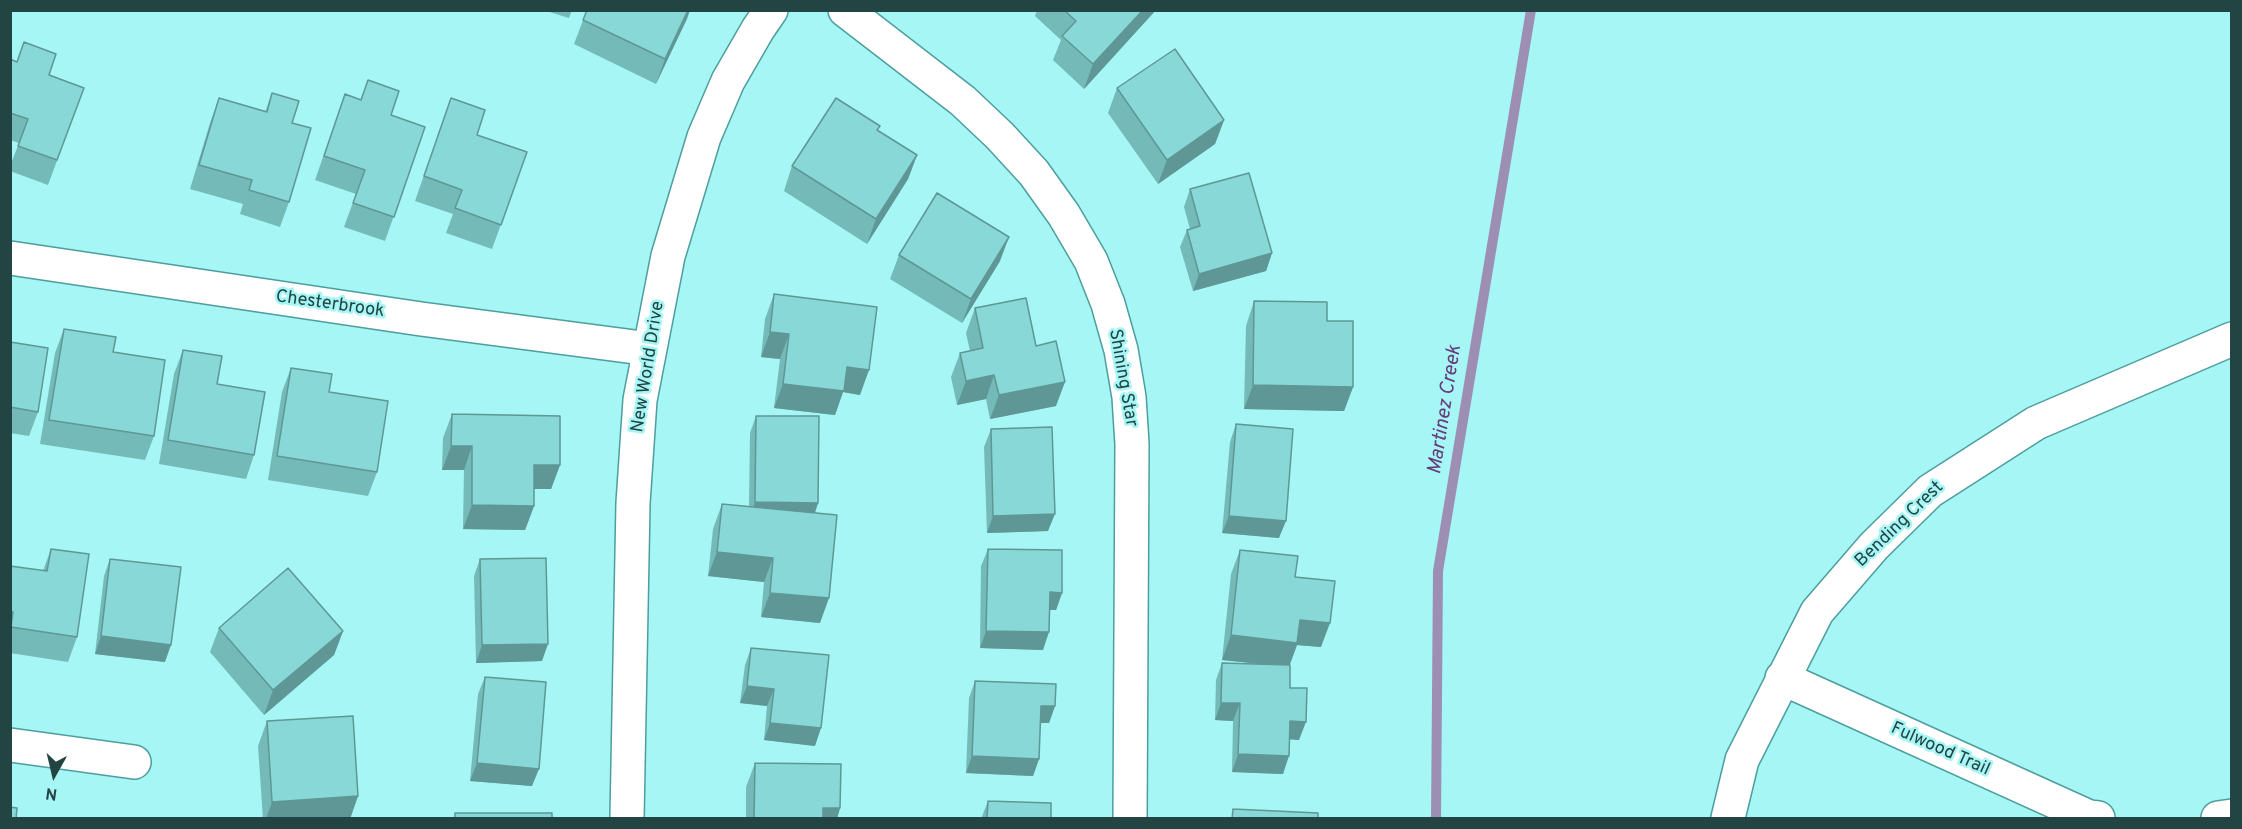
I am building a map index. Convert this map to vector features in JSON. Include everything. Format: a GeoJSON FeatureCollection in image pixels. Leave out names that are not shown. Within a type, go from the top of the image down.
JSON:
{"type":"FeatureCollection","features":[{"type":"Feature","properties":{"kind":"street","name":"New World Drive"},"geometry":{"type":"LineString","coordinates":[[627,819],[633,503],[640,400],[668,256],[704,137],[728,81],[771,10]]}},
{"type":"Feature","properties":{"kind":"street","name":"Shining Star"},"geometry":{"type":"LineString","coordinates":[[845,10],[963,101],[1035,173],[1064,215],[1091,261],[1108,304],[1129,397],[1132,444],[1130,819]]}},
{"type":"Feature","properties":{"kind":"street","name":"Chesterbrook"},"geometry":{"type":"LineString","coordinates":[[10,258],[421,319],[650,349]]}},
{"type":"Feature","properties":{"kind":"street","name":"Bending Crest"},"geometry":{"type":"LineString","coordinates":[[1728,819],[1742,760],[1817,612],[1874,546],[1930,491],[2036,423],[2232,339]]}},
{"type":"Feature","properties":{"kind":"street","name":"Fulwood Trail"},"geometry":{"type":"LineString","coordinates":[[1782,678],[2089,817],[2098,819]]}},
{"type":"Feature","properties":{"kind":"street"},"geometry":{"type":"LineString","coordinates":[[10,745],[134,762]]}},
{"type":"Feature","properties":{"kind":"street"},"geometry":{"type":"LineString","coordinates":[[2218,819],[2232,816]]}},
{"type":"Feature","properties":{"kind":"building"},"geometry":{"type":"Polygon","coordinates":[[[587,10],[688,10],[665,59],[583,20],[587,10]]]}},
{"type":"Feature","properties":{"kind":"building"},"geometry":{"type":"Polygon","coordinates":[[[1064,10],[1143,10],[1093,64],[1062,36],[1076,21],[1064,10]]]}},
{"type":"Feature","properties":{"kind":"building"},"geometry":{"type":"Polygon","coordinates":[[[24,42],[56,54],[49,75],[84,88],[57,160],[18,146],[28,119],[10,113],[10,59],[17,62],[24,42]]]}},
{"type":"Feature","properties":{"kind":"building"},"geometry":{"type":"Polygon","coordinates":[[[1175,49],[1224,120],[1167,160],[1117,88],[1175,49]]]}},
{"type":"Feature","properties":{"kind":"building"},"geometry":{"type":"Polygon","coordinates":[[[368,80],[399,91],[391,115],[425,127],[394,217],[353,203],[365,170],[324,156],[345,94],[361,100],[368,80]]]}},
{"type":"Feature","properties":{"kind":"building"},"geometry":{"type":"Polygon","coordinates":[[[272,93],[299,101],[292,123],[311,128],[289,202],[249,190],[252,180],[199,165],[219,98],[267,112],[272,93]]]}},
{"type":"Feature","properties":{"kind":"building"},"geometry":{"type":"Polygon","coordinates":[[[451,98],[485,110],[477,135],[527,152],[501,225],[455,208],[462,190],[424,176],[451,98]]]}},
{"type":"Feature","properties":{"kind":"building"},"geometry":{"type":"Polygon","coordinates":[[[836,98],[880,126],[877,130],[917,155],[876,219],[792,166],[836,98]]]}},
{"type":"Feature","properties":{"kind":"building"},"geometry":{"type":"Polygon","coordinates":[[[1249,173],[1272,253],[1199,274],[1187,230],[1200,226],[1190,189],[1249,173]]]}},
{"type":"Feature","properties":{"kind":"building"},"geometry":{"type":"Polygon","coordinates":[[[937,193],[1009,237],[971,299],[899,255],[937,193]]]}},
{"type":"Feature","properties":{"kind":"building"},"geometry":{"type":"Polygon","coordinates":[[[774,294],[877,307],[869,370],[847,367],[844,391],[783,384],[789,334],[770,332],[774,294]]]}},
{"type":"Feature","properties":{"kind":"building"},"geometry":{"type":"Polygon","coordinates":[[[1026,298],[1036,346],[1056,341],[1065,382],[999,395],[994,375],[966,381],[960,353],[983,348],[975,308],[1026,298]]]}},
{"type":"Feature","properties":{"kind":"building"},"geometry":{"type":"Polygon","coordinates":[[[1254,301],[1327,302],[1327,321],[1353,321],[1353,387],[1253,385],[1254,301]]]}},
{"type":"Feature","properties":{"kind":"building"},"geometry":{"type":"Polygon","coordinates":[[[64,329],[116,337],[113,352],[165,360],[154,436],[49,420],[64,329]]]}},
{"type":"Feature","properties":{"kind":"building"},"geometry":{"type":"Polygon","coordinates":[[[10,342],[48,348],[38,412],[10,407],[10,342]]]}},
{"type":"Feature","properties":{"kind":"building"},"geometry":{"type":"Polygon","coordinates":[[[183,350],[222,356],[217,384],[265,392],[254,455],[168,440],[183,350]]]}},
{"type":"Feature","properties":{"kind":"building"},"geometry":{"type":"Polygon","coordinates":[[[291,368],[332,374],[329,392],[388,401],[377,472],[277,456],[291,368]]]}},
{"type":"Feature","properties":{"kind":"building"},"geometry":{"type":"Polygon","coordinates":[[[452,414],[560,416],[560,465],[534,465],[534,506],[472,505],[472,446],[451,446],[452,414]]]}},
{"type":"Feature","properties":{"kind":"building"},"geometry":{"type":"Polygon","coordinates":[[[756,416],[819,416],[818,503],[755,502],[756,416]]]}},
{"type":"Feature","properties":{"kind":"building"},"geometry":{"type":"Polygon","coordinates":[[[1236,424],[1293,429],[1286,521],[1229,516],[1236,424]]]}},
{"type":"Feature","properties":{"kind":"building"},"geometry":{"type":"Polygon","coordinates":[[[1052,427],[1055,514],[993,516],[991,429],[1052,427]]]}},
{"type":"Feature","properties":{"kind":"building"},"geometry":{"type":"Polygon","coordinates":[[[722,504],[837,515],[829,598],[770,593],[773,558],[717,552],[722,504]]]}},
{"type":"Feature","properties":{"kind":"building"},"geometry":{"type":"Polygon","coordinates":[[[51,549],[89,554],[77,637],[11,627],[13,612],[10,611],[10,566],[47,571],[51,549]]]}},
{"type":"Feature","properties":{"kind":"building"},"geometry":{"type":"Polygon","coordinates":[[[988,549],[1062,550],[1062,593],[1050,592],[1049,632],[986,631],[988,549]]]}},
{"type":"Feature","properties":{"kind":"building"},"geometry":{"type":"Polygon","coordinates":[[[1240,550],[1298,556],[1295,577],[1335,581],[1330,623],[1300,620],[1297,643],[1231,635],[1240,550]]]}},
{"type":"Feature","properties":{"kind":"building"},"geometry":{"type":"Polygon","coordinates":[[[546,558],[548,644],[482,645],[480,559],[546,558]]]}},
{"type":"Feature","properties":{"kind":"building"},"geometry":{"type":"Polygon","coordinates":[[[110,559],[181,567],[171,645],[101,636],[110,559]]]}},
{"type":"Feature","properties":{"kind":"building"},"geometry":{"type":"Polygon","coordinates":[[[288,568],[343,631],[273,690],[219,628],[288,568]]]}},
{"type":"Feature","properties":{"kind":"building"},"geometry":{"type":"Polygon","coordinates":[[[751,648],[829,655],[821,728],[770,723],[774,689],[747,686],[751,648]]]}},
{"type":"Feature","properties":{"kind":"building"},"geometry":{"type":"Polygon","coordinates":[[[1222,663],[1290,665],[1290,688],[1307,688],[1306,722],[1290,721],[1289,756],[1238,754],[1240,703],[1221,703],[1222,663]]]}},
{"type":"Feature","properties":{"kind":"building"},"geometry":{"type":"Polygon","coordinates":[[[485,677],[546,682],[539,769],[477,763],[485,677]]]}},
{"type":"Feature","properties":{"kind":"building"},"geometry":{"type":"Polygon","coordinates":[[[975,681],[1056,684],[1055,706],[1041,706],[1039,759],[972,756],[975,681]]]}},
{"type":"Feature","properties":{"kind":"building"},"geometry":{"type":"Polygon","coordinates":[[[353,716],[358,796],[272,802],[267,721],[353,716]]]}},
{"type":"Feature","properties":{"kind":"building"},"geometry":{"type":"Polygon","coordinates":[[[755,763],[841,764],[840,808],[823,808],[823,819],[754,819],[755,763]]]}},
{"type":"Feature","properties":{"kind":"building"},"geometry":{"type":"Polygon","coordinates":[[[988,801],[1051,803],[1051,819],[987,819],[988,801]]]}},
{"type":"Feature","properties":{"kind":"building"},"geometry":{"type":"Polygon","coordinates":[[[10,807],[17,808],[16,819],[10,819],[10,807]]]}},
{"type":"Feature","properties":{"kind":"building"},"geometry":{"type":"Polygon","coordinates":[[[1233,809],[1318,813],[1318,819],[1232,819],[1233,809]]]}},
{"type":"Feature","properties":{"kind":"building"},"geometry":{"type":"Polygon","coordinates":[[[455,813],[552,813],[552,819],[455,819],[455,813]]]}},
{"type":"Feature","properties":{"kind":"waterway","name":"Martinez Creek"},"geometry":{"type":"LineString","coordinates":[[1436,818],[1438,571],[1531,10]]}}]}
